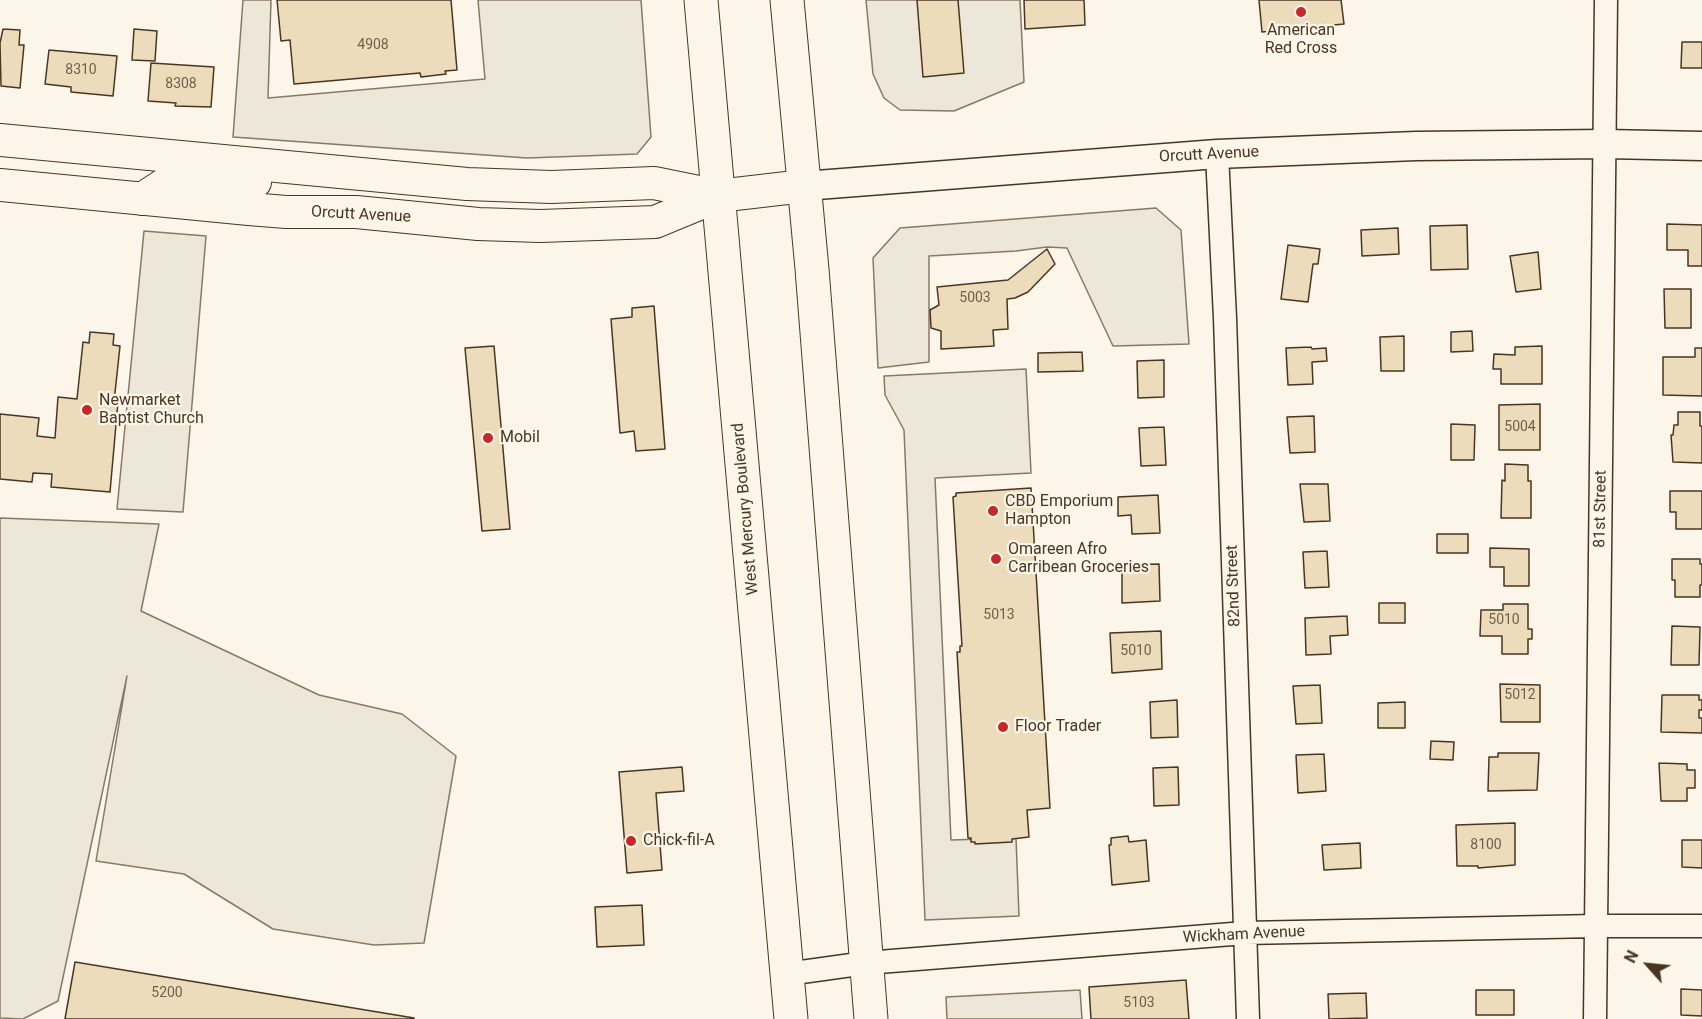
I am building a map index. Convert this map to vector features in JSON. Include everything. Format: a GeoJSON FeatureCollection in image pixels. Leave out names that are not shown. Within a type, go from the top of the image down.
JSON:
{"type":"FeatureCollection","features":[{"type":"Feature","properties":{"kind":"highway","name":"West Mercury Boulevard"},"geometry":{"type":"LineString","coordinates":[[701,0],[791,1019]]}},
{"type":"Feature","properties":{"kind":"highway"},"geometry":{"type":"LineString","coordinates":[[787,0],[871,1019]]}},
{"type":"Feature","properties":{"kind":"main road","name":"Orcutt Avenue"},"geometry":{"type":"LineString","coordinates":[[0,140],[467,184],[551,187],[654,183],[718,196]]}},
{"type":"Feature","properties":{"kind":"main road"},"geometry":{"type":"LineString","coordinates":[[141,200],[165,184],[182,181],[251,184],[264,174],[265,165]]}},
{"type":"Feature","properties":{"kind":"main road","name":"Orcutt Avenue"},"geometry":{"type":"LineString","coordinates":[[0,185],[269,211],[356,212],[478,224],[540,226],[655,222],[718,196],[804,186]]}},
{"type":"Feature","properties":{"kind":"street","name":"81st Street"},"geometry":{"type":"LineString","coordinates":[[1596,1019],[1606,0]]}},
{"type":"Feature","properties":{"kind":"street","name":"Orcutt Avenue"},"geometry":{"type":"LineString","coordinates":[[804,186],[1217,154],[1416,146],[1605,144],[1702,146]]}},
{"type":"Feature","properties":{"kind":"street","name":"82nd Street"},"geometry":{"type":"LineString","coordinates":[[1217,154],[1248,1019]]}},
{"type":"Feature","properties":{"kind":"street","name":"Wickham Avenue"},"geometry":{"type":"LineString","coordinates":[[787,974],[866,963],[1245,933],[1702,926]]}},
{"type":"Feature","properties":{"kind":"shaded area"},"geometry":{"type":"Polygon","coordinates":[[[243,0],[271,0],[268,98],[485,79],[478,0],[641,0],[651,137],[637,154],[527,158],[233,137],[243,0]]]}},
{"type":"Feature","properties":{"kind":"shaded area"},"geometry":{"type":"Polygon","coordinates":[[[866,0],[1020,0],[1024,82],[954,111],[900,110],[884,98],[873,74],[866,0]]]}},
{"type":"Feature","properties":{"kind":"shaded area"},"geometry":{"type":"Polygon","coordinates":[[[1156,208],[1181,230],[1189,344],[1113,346],[1067,248],[1047,247],[929,256],[929,362],[878,368],[873,258],[900,228],[1156,208]]]}},
{"type":"Feature","properties":{"kind":"shaded area"},"geometry":{"type":"Polygon","coordinates":[[[144,231],[206,236],[183,512],[117,509],[144,231]]]}},
{"type":"Feature","properties":{"kind":"shaded area"},"geometry":{"type":"Polygon","coordinates":[[[1026,369],[1031,473],[935,478],[951,840],[1016,838],[1019,916],[925,920],[904,430],[885,395],[884,376],[1026,369]]]}},
{"type":"Feature","properties":{"kind":"shaded area"},"geometry":{"type":"Polygon","coordinates":[[[0,518],[159,524],[141,611],[319,695],[402,714],[456,756],[424,943],[374,945],[273,929],[184,874],[96,861],[127,676],[58,1001],[23,1019],[0,1018],[0,518]]]}},
{"type":"Feature","properties":{"kind":"shaded area"},"geometry":{"type":"Polygon","coordinates":[[[1080,990],[1082,1019],[947,1019],[946,997],[1080,990]]]}},
{"type":"Feature","properties":{"kind":"building"},"geometry":{"type":"Polygon","coordinates":[[[277,0],[451,0],[457,70],[445,71],[446,74],[421,77],[420,73],[294,84],[290,40],[281,41],[277,0]]]}},
{"type":"Feature","properties":{"kind":"building"},"geometry":{"type":"Polygon","coordinates":[[[917,0],[958,0],[964,73],[923,77],[917,0]]]}},
{"type":"Feature","properties":{"kind":"building"},"geometry":{"type":"Polygon","coordinates":[[[1024,0],[1084,0],[1085,25],[1025,29],[1024,0]]]}},
{"type":"Feature","properties":{"kind":"building","name":"American Red Cross"},"geometry":{"type":"Polygon","coordinates":[[[1259,0],[1341,0],[1344,24],[1262,32],[1259,0]]]}},
{"type":"Feature","properties":{"kind":"building"},"geometry":{"type":"Polygon","coordinates":[[[3,29],[20,30],[19,45],[24,45],[20,88],[1,86],[0,43],[3,29]]]}},
{"type":"Feature","properties":{"kind":"building"},"geometry":{"type":"Polygon","coordinates":[[[134,29],[157,31],[155,61],[132,60],[134,29]]]}},
{"type":"Feature","properties":{"kind":"building"},"geometry":{"type":"Polygon","coordinates":[[[1682,42],[1702,42],[1702,68],[1681,68],[1682,42]]]}},
{"type":"Feature","properties":{"kind":"building"},"geometry":{"type":"Polygon","coordinates":[[[49,50],[117,56],[113,96],[71,92],[71,87],[45,84],[49,50]]]}},
{"type":"Feature","properties":{"kind":"building"},"geometry":{"type":"Polygon","coordinates":[[[151,63],[214,67],[211,107],[175,106],[176,103],[148,101],[151,63]]]}},
{"type":"Feature","properties":{"kind":"building"},"geometry":{"type":"Polygon","coordinates":[[[1667,224],[1702,225],[1702,266],[1688,266],[1688,250],[1667,250],[1667,224]]]}},
{"type":"Feature","properties":{"kind":"building"},"geometry":{"type":"Polygon","coordinates":[[[1467,225],[1468,269],[1431,270],[1430,226],[1467,225]]]}},
{"type":"Feature","properties":{"kind":"building"},"geometry":{"type":"Polygon","coordinates":[[[1398,228],[1399,254],[1362,256],[1361,230],[1398,228]]]}},
{"type":"Feature","properties":{"kind":"building"},"geometry":{"type":"Polygon","coordinates":[[[1288,245],[1320,249],[1318,264],[1313,264],[1308,302],[1281,299],[1288,245]]]}},
{"type":"Feature","properties":{"kind":"building"},"geometry":{"type":"Polygon","coordinates":[[[1047,249],[1055,264],[1028,292],[1007,299],[1008,329],[993,330],[994,346],[941,349],[941,331],[931,328],[930,310],[939,305],[937,287],[1008,280],[1047,249]]]}},
{"type":"Feature","properties":{"kind":"building"},"geometry":{"type":"Polygon","coordinates":[[[1538,252],[1541,289],[1516,292],[1510,256],[1538,252]]]}},
{"type":"Feature","properties":{"kind":"building"},"geometry":{"type":"Polygon","coordinates":[[[1664,289],[1691,289],[1691,328],[1665,328],[1664,289]]]}},
{"type":"Feature","properties":{"kind":"building"},"geometry":{"type":"Polygon","coordinates":[[[654,306],[665,449],[636,451],[634,431],[620,433],[611,319],[632,317],[632,308],[654,306]]]}},
{"type":"Feature","properties":{"kind":"building"},"geometry":{"type":"Polygon","coordinates":[[[1472,331],[1473,351],[1451,352],[1451,332],[1472,331]]]}},
{"type":"Feature","properties":{"kind":"building","name":"Newmarket Baptist Church"},"geometry":{"type":"Polygon","coordinates":[[[90,332],[114,334],[113,345],[120,346],[114,402],[118,402],[110,492],[51,487],[52,474],[33,473],[32,482],[0,479],[0,414],[39,418],[37,436],[55,438],[58,397],[77,399],[83,342],[89,343],[90,332]]]}},
{"type":"Feature","properties":{"kind":"building"},"geometry":{"type":"Polygon","coordinates":[[[1404,336],[1404,371],[1381,371],[1380,337],[1404,336]]]}},
{"type":"Feature","properties":{"kind":"building","name":"Mobil"},"geometry":{"type":"Polygon","coordinates":[[[494,346],[510,529],[482,531],[465,348],[494,346]]]}},
{"type":"Feature","properties":{"kind":"building"},"geometry":{"type":"Polygon","coordinates":[[[1542,346],[1542,384],[1501,384],[1501,369],[1493,369],[1494,354],[1515,355],[1515,347],[1542,346]]]}},
{"type":"Feature","properties":{"kind":"building"},"geometry":{"type":"Polygon","coordinates":[[[1311,347],[1312,349],[1326,348],[1327,361],[1312,362],[1313,384],[1288,385],[1286,348],[1311,347]]]}},
{"type":"Feature","properties":{"kind":"building"},"geometry":{"type":"Polygon","coordinates":[[[1695,348],[1702,348],[1702,396],[1663,395],[1663,357],[1695,357],[1695,348]]]}},
{"type":"Feature","properties":{"kind":"building"},"geometry":{"type":"Polygon","coordinates":[[[1082,352],[1083,371],[1038,372],[1038,353],[1082,352]]]}},
{"type":"Feature","properties":{"kind":"building"},"geometry":{"type":"Polygon","coordinates":[[[1164,360],[1164,397],[1138,398],[1137,361],[1164,360]]]}},
{"type":"Feature","properties":{"kind":"building"},"geometry":{"type":"Polygon","coordinates":[[[1540,404],[1540,450],[1499,450],[1499,405],[1540,404]]]}},
{"type":"Feature","properties":{"kind":"building"},"geometry":{"type":"Polygon","coordinates":[[[1678,412],[1700,412],[1702,463],[1673,462],[1671,435],[1673,435],[1674,425],[1678,425],[1678,412]]]}},
{"type":"Feature","properties":{"kind":"building"},"geometry":{"type":"Polygon","coordinates":[[[1314,416],[1315,452],[1290,453],[1287,417],[1314,416]]]}},
{"type":"Feature","properties":{"kind":"building"},"geometry":{"type":"Polygon","coordinates":[[[1451,424],[1475,425],[1474,460],[1451,460],[1451,424]]]}},
{"type":"Feature","properties":{"kind":"building"},"geometry":{"type":"Polygon","coordinates":[[[1164,427],[1166,465],[1141,466],[1139,428],[1164,427]]]}},
{"type":"Feature","properties":{"kind":"building"},"geometry":{"type":"Polygon","coordinates":[[[1505,464],[1528,465],[1528,481],[1531,481],[1531,518],[1501,518],[1502,480],[1505,481],[1505,464]]]}},
{"type":"Feature","properties":{"kind":"building"},"geometry":{"type":"Polygon","coordinates":[[[1300,484],[1328,484],[1330,521],[1304,522],[1300,484]]]}},
{"type":"Feature","properties":{"kind":"building"},"geometry":{"type":"Polygon","coordinates":[[[1031,488],[1050,808],[1027,810],[1029,837],[1012,839],[1012,842],[975,844],[971,842],[971,838],[968,838],[957,652],[960,652],[960,646],[962,646],[953,497],[956,493],[1031,488]]]}},
{"type":"Feature","properties":{"kind":"building"},"geometry":{"type":"Polygon","coordinates":[[[1670,491],[1702,491],[1702,529],[1676,529],[1676,512],[1670,512],[1670,491]]]}},
{"type":"Feature","properties":{"kind":"building"},"geometry":{"type":"Polygon","coordinates":[[[1158,495],[1160,533],[1132,534],[1131,515],[1118,516],[1118,497],[1158,495]]]}},
{"type":"Feature","properties":{"kind":"building"},"geometry":{"type":"Polygon","coordinates":[[[1437,534],[1468,534],[1468,553],[1437,553],[1437,534]]]}},
{"type":"Feature","properties":{"kind":"building"},"geometry":{"type":"Polygon","coordinates":[[[1490,548],[1529,549],[1529,586],[1504,586],[1504,567],[1490,567],[1490,548]]]}},
{"type":"Feature","properties":{"kind":"building"},"geometry":{"type":"Polygon","coordinates":[[[1327,551],[1329,587],[1305,588],[1303,552],[1327,551]]]}},
{"type":"Feature","properties":{"kind":"building"},"geometry":{"type":"Polygon","coordinates":[[[1672,559],[1700,559],[1702,585],[1700,585],[1700,597],[1675,597],[1672,559]]]}},
{"type":"Feature","properties":{"kind":"building"},"geometry":{"type":"Polygon","coordinates":[[[1159,564],[1160,601],[1122,603],[1122,565],[1159,564]]]}},
{"type":"Feature","properties":{"kind":"building"},"geometry":{"type":"Polygon","coordinates":[[[1379,603],[1405,603],[1405,623],[1379,623],[1379,603]]]}},
{"type":"Feature","properties":{"kind":"building"},"geometry":{"type":"Polygon","coordinates":[[[1503,604],[1528,604],[1528,629],[1532,629],[1532,639],[1528,639],[1528,654],[1502,654],[1502,636],[1480,636],[1481,610],[1503,610],[1503,604]]]}},
{"type":"Feature","properties":{"kind":"building"},"geometry":{"type":"Polygon","coordinates":[[[1347,616],[1348,635],[1330,636],[1331,654],[1306,655],[1305,618],[1347,616]]]}},
{"type":"Feature","properties":{"kind":"building"},"geometry":{"type":"Polygon","coordinates":[[[1672,626],[1700,627],[1699,665],[1671,665],[1672,626]]]}},
{"type":"Feature","properties":{"kind":"building"},"geometry":{"type":"Polygon","coordinates":[[[1161,631],[1162,669],[1112,673],[1110,633],[1161,631]]]}},
{"type":"Feature","properties":{"kind":"building"},"geometry":{"type":"Polygon","coordinates":[[[1500,684],[1540,685],[1540,722],[1501,722],[1500,684]]]}},
{"type":"Feature","properties":{"kind":"building"},"geometry":{"type":"Polygon","coordinates":[[[1320,685],[1322,723],[1296,724],[1293,686],[1320,685]]]}},
{"type":"Feature","properties":{"kind":"building"},"geometry":{"type":"Polygon","coordinates":[[[1662,695],[1699,695],[1699,700],[1702,700],[1699,718],[1702,718],[1702,733],[1661,732],[1662,695]]]}},
{"type":"Feature","properties":{"kind":"building"},"geometry":{"type":"Polygon","coordinates":[[[1177,700],[1178,737],[1151,738],[1150,702],[1177,700]]]}},
{"type":"Feature","properties":{"kind":"building"},"geometry":{"type":"Polygon","coordinates":[[[1405,702],[1405,728],[1378,728],[1378,703],[1405,702]]]}},
{"type":"Feature","properties":{"kind":"building"},"geometry":{"type":"Polygon","coordinates":[[[1431,741],[1454,742],[1453,760],[1430,759],[1431,741]]]}},
{"type":"Feature","properties":{"kind":"building"},"geometry":{"type":"Polygon","coordinates":[[[1498,753],[1539,753],[1537,790],[1488,791],[1489,757],[1498,757],[1498,753]]]}},
{"type":"Feature","properties":{"kind":"building"},"geometry":{"type":"Polygon","coordinates":[[[1324,754],[1326,791],[1298,793],[1296,755],[1324,754]]]}},
{"type":"Feature","properties":{"kind":"building"},"geometry":{"type":"Polygon","coordinates":[[[1659,763],[1687,764],[1687,770],[1695,770],[1695,788],[1687,788],[1687,801],[1661,801],[1659,763]]]}},
{"type":"Feature","properties":{"kind":"building"},"geometry":{"type":"Polygon","coordinates":[[[682,767],[684,791],[656,793],[662,870],[627,873],[619,772],[682,767]]]}},
{"type":"Feature","properties":{"kind":"building"},"geometry":{"type":"Polygon","coordinates":[[[1178,767],[1179,805],[1154,806],[1153,768],[1178,767]]]}},
{"type":"Feature","properties":{"kind":"building"},"geometry":{"type":"Polygon","coordinates":[[[1515,823],[1515,865],[1478,868],[1478,866],[1457,866],[1456,825],[1515,823]]]}},
{"type":"Feature","properties":{"kind":"building"},"geometry":{"type":"Polygon","coordinates":[[[1128,836],[1129,842],[1146,840],[1149,881],[1112,885],[1109,845],[1111,845],[1111,838],[1128,836]]]}},
{"type":"Feature","properties":{"kind":"building"},"geometry":{"type":"Polygon","coordinates":[[[1682,840],[1702,840],[1702,868],[1682,867],[1682,840]]]}},
{"type":"Feature","properties":{"kind":"building"},"geometry":{"type":"Polygon","coordinates":[[[1360,843],[1361,868],[1324,870],[1322,845],[1360,843]]]}},
{"type":"Feature","properties":{"kind":"building"},"geometry":{"type":"Polygon","coordinates":[[[642,905],[644,945],[597,947],[595,907],[642,905]]]}},
{"type":"Feature","properties":{"kind":"building"},"geometry":{"type":"Polygon","coordinates":[[[75,962],[414,1018],[414,1019],[65,1019],[75,962]]]}},
{"type":"Feature","properties":{"kind":"building"},"geometry":{"type":"Polygon","coordinates":[[[1186,980],[1189,1019],[1091,1019],[1089,987],[1186,980]]]}},
{"type":"Feature","properties":{"kind":"building"},"geometry":{"type":"Polygon","coordinates":[[[1681,989],[1702,990],[1702,1016],[1681,1015],[1681,989]]]}},
{"type":"Feature","properties":{"kind":"building"},"geometry":{"type":"Polygon","coordinates":[[[1476,990],[1514,990],[1514,1015],[1476,1015],[1476,990]]]}},
{"type":"Feature","properties":{"kind":"building"},"geometry":{"type":"Polygon","coordinates":[[[1366,993],[1367,1018],[1329,1019],[1328,994],[1366,993]]]}},
{"type":"Feature","properties":{"kind":"place","name":"American Red Cross"},"geometry":{"type":"Point","coordinates":[1301,12]}},
{"type":"Feature","properties":{"kind":"place","name":"Newmarket Baptist Church"},"geometry":{"type":"Point","coordinates":[87,410]}},
{"type":"Feature","properties":{"kind":"place","name":"Mobil"},"geometry":{"type":"Point","coordinates":[488,438]}},
{"type":"Feature","properties":{"kind":"place","name":"CBD Emporium Hampton"},"geometry":{"type":"Point","coordinates":[993,511]}},
{"type":"Feature","properties":{"kind":"place","name":"Omareen Afro Carribean Groceries"},"geometry":{"type":"Point","coordinates":[996,559]}},
{"type":"Feature","properties":{"kind":"place","name":"Floor Trader"},"geometry":{"type":"Point","coordinates":[1003,727]}},
{"type":"Feature","properties":{"kind":"place","name":"Chick-fil-A"},"geometry":{"type":"Point","coordinates":[631,841]}}]}
